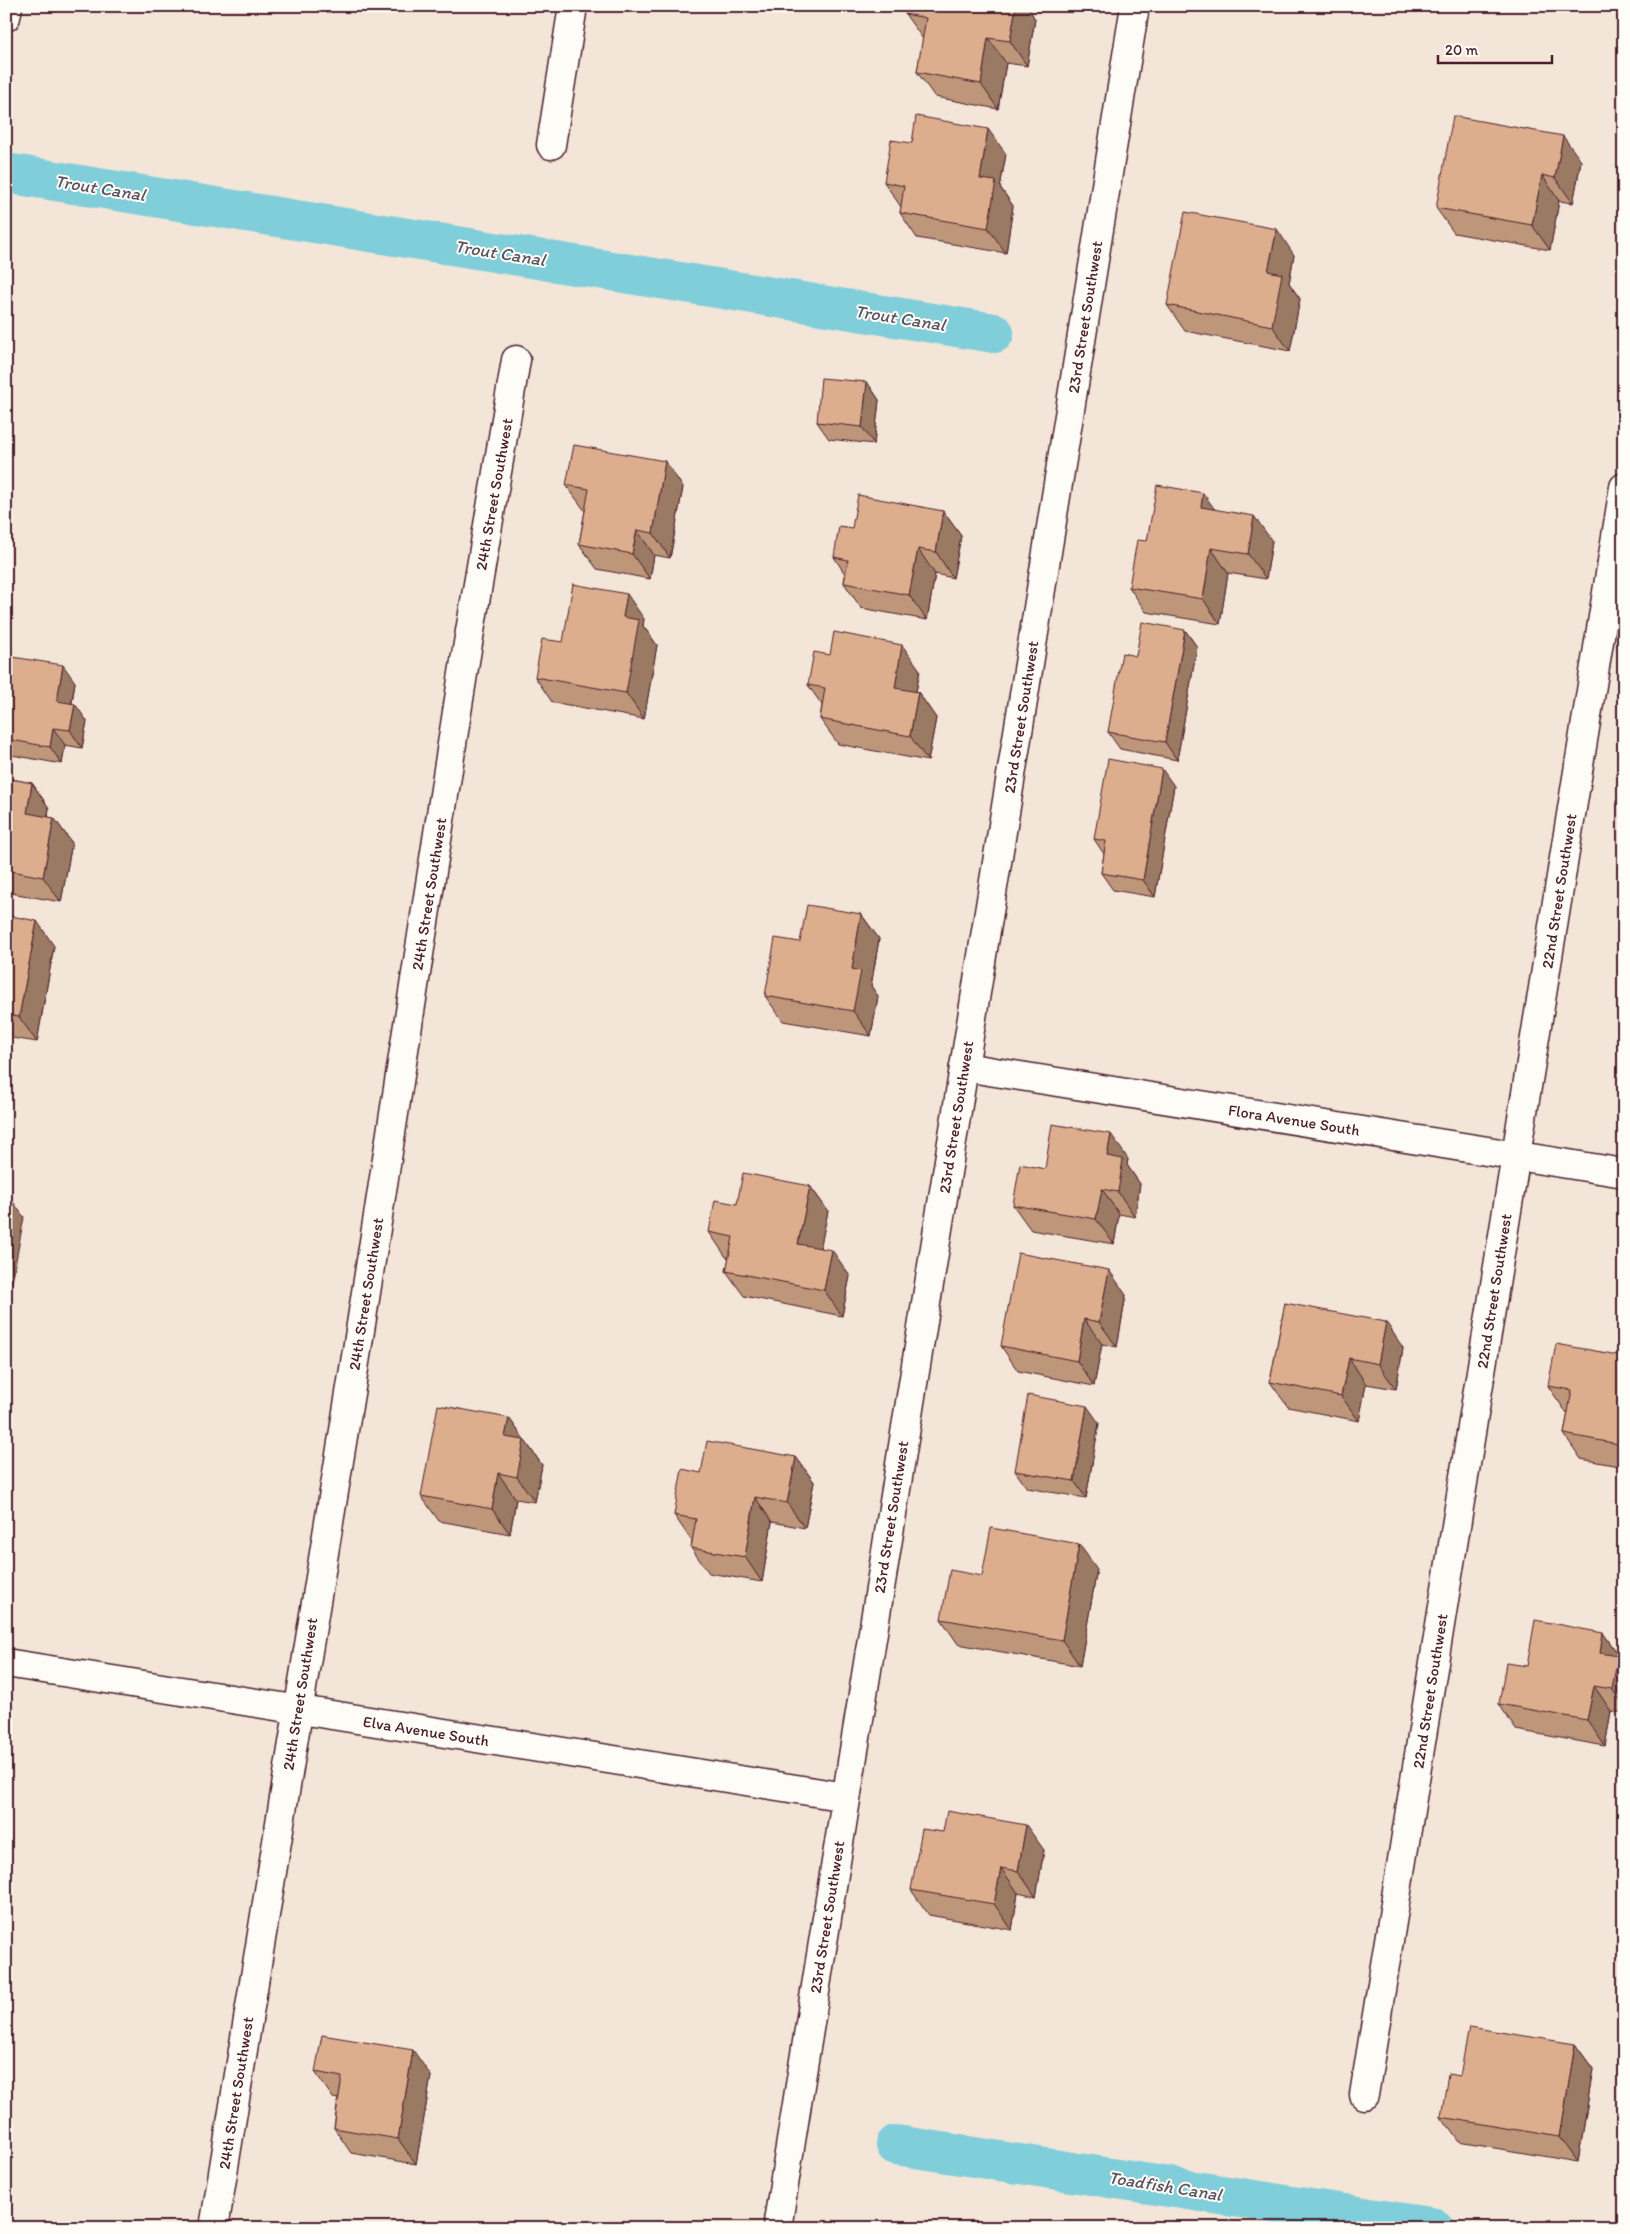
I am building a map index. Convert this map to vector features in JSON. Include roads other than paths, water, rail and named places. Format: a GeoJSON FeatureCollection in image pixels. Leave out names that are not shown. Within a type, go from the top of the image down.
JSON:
{"type":"FeatureCollection","features":[{"type":"Feature","properties":{"kind":"street"},"geometry":{"type":"LineString","coordinates":[[6,17],[8,6]]}},
{"type":"Feature","properties":{"kind":"street"},"geometry":{"type":"LineString","coordinates":[[551,145],[573,6]]}},
{"type":"Feature","properties":{"kind":"street","name":"23rd Street Southwest"},"geometry":{"type":"LineString","coordinates":[[777,2228],[1135,6]]}},
{"type":"Feature","properties":{"kind":"street","name":"24th Street Southwest"},"geometry":{"type":"LineString","coordinates":[[214,2228],[354,1369],[465,661],[516,360]]}},
{"type":"Feature","properties":{"kind":"street","name":"22nd Street Southwest"},"geometry":{"type":"LineString","coordinates":[[1364,2094],[1624,487]]}},
{"type":"Feature","properties":{"kind":"street","name":"Flora Avenue South"},"geometry":{"type":"LineString","coordinates":[[964,1067],[1624,1173]]}},
{"type":"Feature","properties":{"kind":"street","name":"Elva Avenue South"},"geometry":{"type":"LineString","coordinates":[[6,1664],[846,1797]]}},
{"type":"Feature","properties":{"kind":"waterway","name":"Trout Canal"},"geometry":{"type":"LineString","coordinates":[[6,173],[994,333]]}},
{"type":"Feature","properties":{"kind":"waterway","name":"Toadfish Canal"},"geometry":{"type":"LineString","coordinates":[[896,2145],[1435,2228]]}}]}
